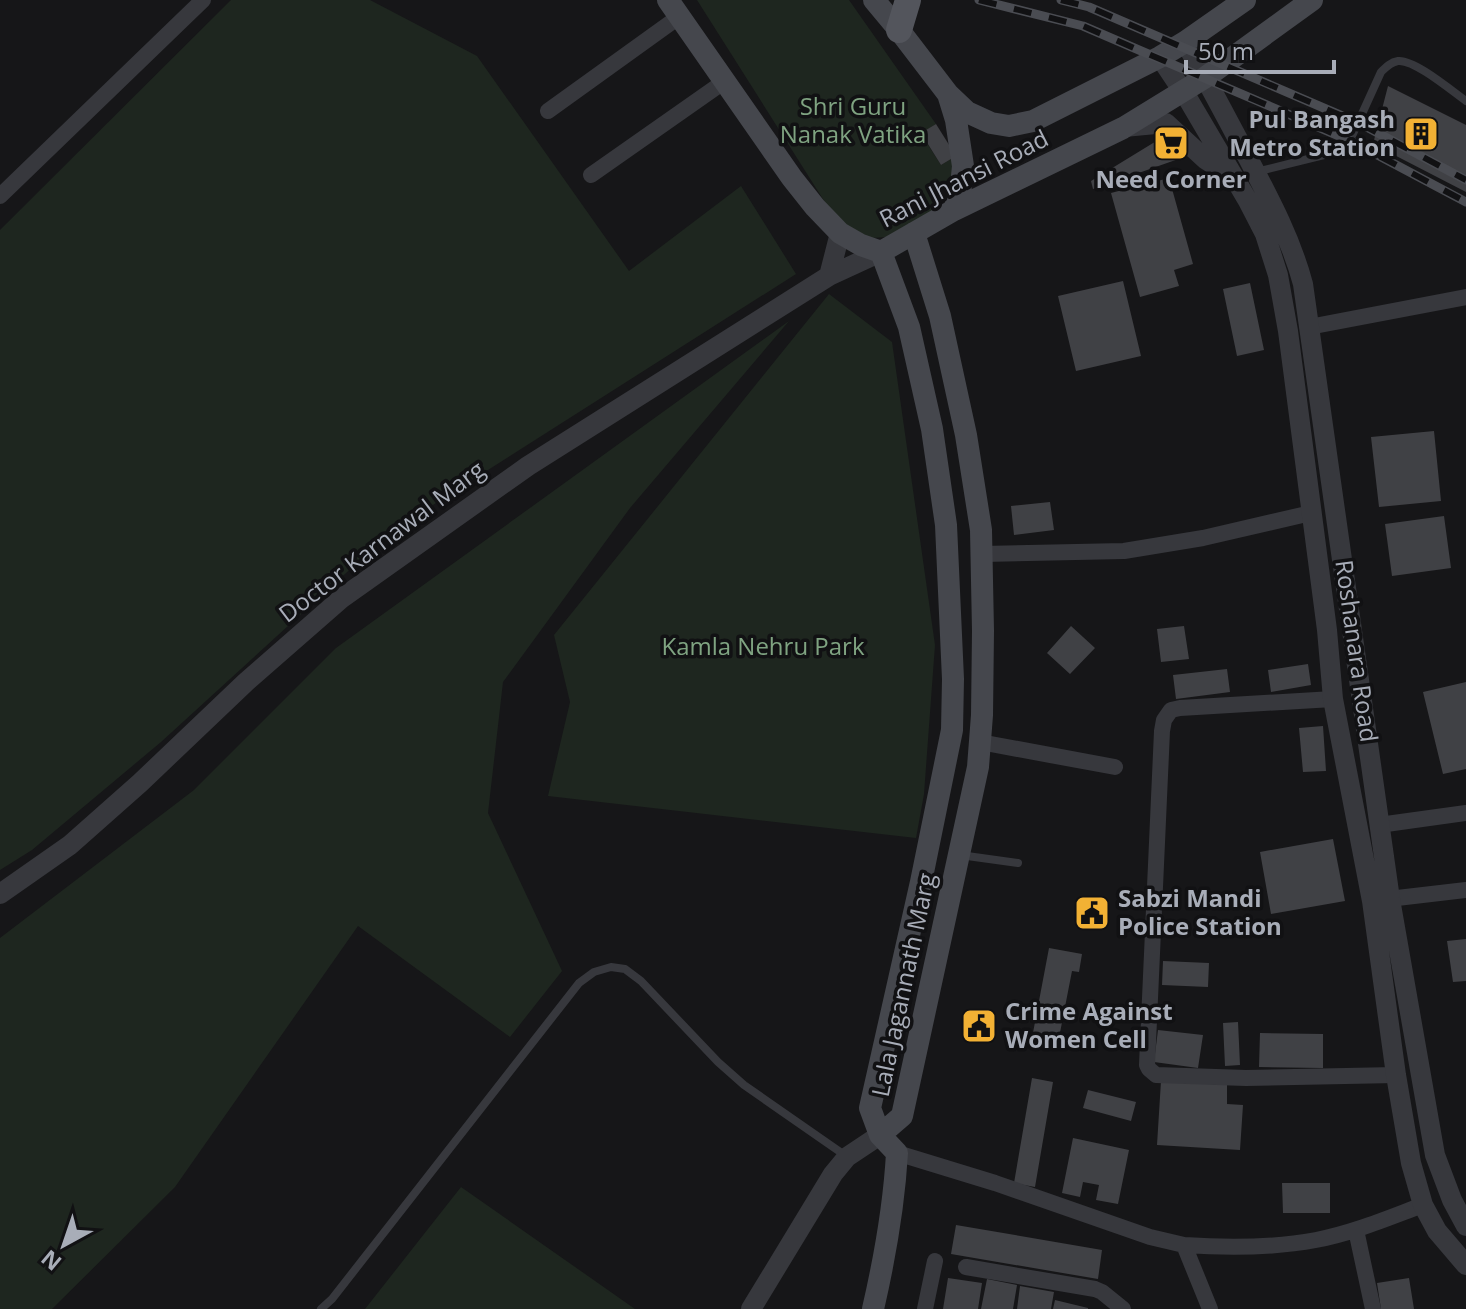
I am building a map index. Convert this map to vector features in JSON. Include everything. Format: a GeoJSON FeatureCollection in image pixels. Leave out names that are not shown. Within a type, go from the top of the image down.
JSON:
{"type":"FeatureCollection","features":[{"type":"Feature","properties":{"kind":"main road"},"geometry":{"type":"LineString","coordinates":[[874,0],[948,94],[956,120],[963,166],[954,210]]}},
{"type":"Feature","properties":{"kind":"main road"},"geometry":{"type":"LineString","coordinates":[[899,30],[908,0]]}},
{"type":"Feature","properties":{"kind":"main road","name":"Rani Jhansi Road"},"geometry":{"type":"LineString","coordinates":[[948,94],[960,107],[991,123],[1009,126],[1033,121],[1160,57],[1245,0]]}},
{"type":"Feature","properties":{"kind":"main road","name":"Rani Jhansi Road"},"geometry":{"type":"LineString","coordinates":[[674,8],[792,178],[840,233],[881,252],[954,210],[1123,128],[1206,77],[1312,0]]}},
{"type":"Feature","properties":{"kind":"main road","name":"Lala Jagannath Marg"},"geometry":{"type":"LineString","coordinates":[[881,252],[909,327],[932,429],[946,525],[953,666],[952,730],[870,1108],[880,1135],[902,1116],[978,767],[982,715],[981,530],[966,435],[940,316],[914,233]]}},
{"type":"Feature","properties":{"kind":"main road"},"geometry":{"type":"LineString","coordinates":[[952,714],[982,715]]}},
{"type":"Feature","properties":{"kind":"main road"},"geometry":{"type":"LineString","coordinates":[[873,1309],[886,1253],[897,1153],[880,1135]]}},
{"type":"Feature","properties":{"kind":"street"},"geometry":{"type":"LineString","coordinates":[[0,195],[203,0]]}},
{"type":"Feature","properties":{"kind":"street"},"geometry":{"type":"LineString","coordinates":[[548,111],[674,8]]}},
{"type":"Feature","properties":{"kind":"street","name":"Roshanara Road"},"geometry":{"type":"LineString","coordinates":[[1185,42],[1206,77],[1246,176],[1278,275],[1327,630],[1333,699],[1381,900],[1435,1155],[1459,1199],[1466,1226]]}},
{"type":"Feature","properties":{"kind":"street","name":"Roshanara Road"},"geometry":{"type":"LineString","coordinates":[[1160,57],[1246,176],[1271,202],[1299,268],[1379,825],[1381,900],[1396,1075],[1411,1163],[1423,1205],[1437,1231],[1466,1265]]}},
{"type":"Feature","properties":{"kind":"street"},"geometry":{"type":"LineString","coordinates":[[591,175],[725,81]]}},
{"type":"Feature","properties":{"kind":"street"},"geometry":{"type":"LineString","coordinates":[[1123,128],[1166,123],[1205,159],[1246,176]]}},
{"type":"Feature","properties":{"kind":"street"},"geometry":{"type":"LineString","coordinates":[[829,276],[840,233]]}},
{"type":"Feature","properties":{"kind":"street","name":"Doctor Karnawal Marg"},"geometry":{"type":"LineString","coordinates":[[0,894],[70,845],[342,598],[528,466],[829,276],[881,252]]}},
{"type":"Feature","properties":{"kind":"street"},"geometry":{"type":"LineString","coordinates":[[1309,327],[1466,297]]}},
{"type":"Feature","properties":{"kind":"street"},"geometry":{"type":"LineString","coordinates":[[982,554],[1124,551],[1203,538],[1311,513]]}},
{"type":"Feature","properties":{"kind":"street"},"geometry":{"type":"LineString","coordinates":[[1333,699],[1180,708],[1171,710],[1164,720],[1147,1065],[1156,1075],[1246,1078],[1396,1075]]}},
{"type":"Feature","properties":{"kind":"street"},"geometry":{"type":"LineString","coordinates":[[980,742],[1115,767]]}},
{"type":"Feature","properties":{"kind":"street"},"geometry":{"type":"LineString","coordinates":[[1379,825],[1466,813]]}},
{"type":"Feature","properties":{"kind":"street"},"geometry":{"type":"LineString","coordinates":[[1381,900],[1466,890]]}},
{"type":"Feature","properties":{"kind":"street"},"geometry":{"type":"LineString","coordinates":[[751,1309],[833,1174],[847,1157],[880,1135]]}},
{"type":"Feature","properties":{"kind":"street"},"geometry":{"type":"LineString","coordinates":[[897,1153],[995,1183],[1150,1237],[1184,1245],[1274,1245],[1316,1240],[1356,1230],[1423,1205]]}},
{"type":"Feature","properties":{"kind":"street"},"geometry":{"type":"LineString","coordinates":[[1356,1230],[1373,1309]]}},
{"type":"Feature","properties":{"kind":"street"},"geometry":{"type":"LineString","coordinates":[[1184,1245],[1210,1309]]}},
{"type":"Feature","properties":{"kind":"street"},"geometry":{"type":"LineString","coordinates":[[925,1309],[935,1261]]}},
{"type":"Feature","properties":{"kind":"street"},"geometry":{"type":"LineString","coordinates":[[966,1267],[1095,1289],[1121,1308]]}},
{"type":"Feature","properties":{"kind":"lane"},"geometry":{"type":"LineString","coordinates":[[1246,176],[1339,149],[1351,138],[1381,72],[1389,64],[1399,61],[1411,63],[1466,101]]}},
{"type":"Feature","properties":{"kind":"lane"},"geometry":{"type":"LineString","coordinates":[[959,855],[1018,863]]}},
{"type":"Feature","properties":{"kind":"lane"},"geometry":{"type":"LineString","coordinates":[[321,1309],[332,1299],[579,983],[594,972],[611,967],[625,969],[641,981],[744,1085],[847,1157]]}},
{"type":"Feature","properties":{"kind":"green space"},"geometry":{"type":"Polygon","coordinates":[[[231,0],[370,0],[477,56],[629,271],[741,186],[796,274],[392,531],[161,742],[32,850],[0,870],[0,230],[231,0]]]}},
{"type":"Feature","properties":{"kind":"green space","name":"Shri Guru Nanak Vatika"},"geometry":{"type":"Polygon","coordinates":[[[697,0],[849,0],[936,124],[921,134],[941,165],[956,156],[953,178],[937,211],[887,237],[871,238],[848,229],[828,207],[697,0]]]}},
{"type":"Feature","properties":{"kind":"green space","name":"Kamla Nehru Park"},"geometry":{"type":"Polygon","coordinates":[[[829,294],[892,342],[935,645],[924,794],[916,838],[548,796],[570,702],[554,635],[829,294]]]}},
{"type":"Feature","properties":{"kind":"green space"},"geometry":{"type":"Polygon","coordinates":[[[789,321],[630,508],[503,682],[488,813],[562,971],[510,1037],[358,926],[175,1187],[52,1309],[0,1309],[0,938],[194,790],[336,648],[789,321]]]}},
{"type":"Feature","properties":{"kind":"green space"},"geometry":{"type":"Polygon","coordinates":[[[461,1187],[635,1309],[365,1309],[461,1187]]]}},
{"type":"Feature","properties":{"kind":"building","name":"Pul Bangash Metro Station"},"geometry":{"type":"Polygon","coordinates":[[[1388,86],[1466,125],[1466,192],[1373,144],[1388,86]]]}},
{"type":"Feature","properties":{"kind":"building"},"geometry":{"type":"Polygon","coordinates":[[[936,124],[956,156],[941,165],[921,133],[936,124]]]}},
{"type":"Feature","properties":{"kind":"building"},"geometry":{"type":"Polygon","coordinates":[[[1170,134],[1187,156],[1093,189],[1091,181],[1170,134]]]}},
{"type":"Feature","properties":{"kind":"building"},"geometry":{"type":"Polygon","coordinates":[[[1169,178],[1193,264],[1174,270],[1179,286],[1140,297],[1111,193],[1169,178]]]}},
{"type":"Feature","properties":{"kind":"building"},"geometry":{"type":"Polygon","coordinates":[[[1123,281],[1141,356],[1076,371],[1058,296],[1123,281]]]}},
{"type":"Feature","properties":{"kind":"building"},"geometry":{"type":"Polygon","coordinates":[[[1250,283],[1264,350],[1237,356],[1223,289],[1250,283]]]}},
{"type":"Feature","properties":{"kind":"building"},"geometry":{"type":"Polygon","coordinates":[[[1434,431],[1441,501],[1379,507],[1371,437],[1434,431]]]}},
{"type":"Feature","properties":{"kind":"building"},"geometry":{"type":"Polygon","coordinates":[[[1050,502],[1054,530],[1014,535],[1011,506],[1050,502]]]}},
{"type":"Feature","properties":{"kind":"building"},"geometry":{"type":"Polygon","coordinates":[[[1444,516],[1451,568],[1392,576],[1385,524],[1444,516]]]}},
{"type":"Feature","properties":{"kind":"building"},"geometry":{"type":"Polygon","coordinates":[[[1071,626],[1095,648],[1070,674],[1047,653],[1071,626]]]}},
{"type":"Feature","properties":{"kind":"building"},"geometry":{"type":"Polygon","coordinates":[[[1184,626],[1189,659],[1161,662],[1157,629],[1184,626]]]}},
{"type":"Feature","properties":{"kind":"building"},"geometry":{"type":"Polygon","coordinates":[[[1308,664],[1311,685],[1271,692],[1268,670],[1308,664]]]}},
{"type":"Feature","properties":{"kind":"building"},"geometry":{"type":"Polygon","coordinates":[[[1227,669],[1230,692],[1176,699],[1173,675],[1227,669]]]}},
{"type":"Feature","properties":{"kind":"building"},"geometry":{"type":"Polygon","coordinates":[[[1466,682],[1466,769],[1443,774],[1423,692],[1466,682]]]}},
{"type":"Feature","properties":{"kind":"building"},"geometry":{"type":"Polygon","coordinates":[[[1323,726],[1326,771],[1303,772],[1299,728],[1323,726]]]}},
{"type":"Feature","properties":{"kind":"building"},"geometry":{"type":"Polygon","coordinates":[[[1333,839],[1345,901],[1271,914],[1260,852],[1333,839]]]}},
{"type":"Feature","properties":{"kind":"building"},"geometry":{"type":"Polygon","coordinates":[[[1466,939],[1466,981],[1453,982],[1447,941],[1466,939]]]}},
{"type":"Feature","properties":{"kind":"building"},"geometry":{"type":"Polygon","coordinates":[[[1049,948],[1082,954],[1079,972],[1072,971],[1058,1043],[1032,1038],[1049,948]]]}},
{"type":"Feature","properties":{"kind":"building"},"geometry":{"type":"Polygon","coordinates":[[[1163,961],[1209,963],[1208,987],[1162,985],[1163,961]]]}},
{"type":"Feature","properties":{"kind":"building"},"geometry":{"type":"Polygon","coordinates":[[[1238,1022],[1240,1065],[1225,1066],[1223,1023],[1238,1022]]]}},
{"type":"Feature","properties":{"kind":"building"},"geometry":{"type":"Polygon","coordinates":[[[1158,1030],[1203,1035],[1198,1068],[1154,1062],[1158,1030]]]}},
{"type":"Feature","properties":{"kind":"building"},"geometry":{"type":"Polygon","coordinates":[[[1260,1033],[1323,1034],[1323,1068],[1259,1067],[1260,1033]]]}},
{"type":"Feature","properties":{"kind":"building"},"geometry":{"type":"Polygon","coordinates":[[[1032,1078],[1053,1082],[1035,1187],[1014,1183],[1032,1078]]]}},
{"type":"Feature","properties":{"kind":"building"},"geometry":{"type":"Polygon","coordinates":[[[1161,1081],[1227,1085],[1227,1104],[1243,1105],[1240,1150],[1157,1145],[1161,1081]]]}},
{"type":"Feature","properties":{"kind":"building"},"geometry":{"type":"Polygon","coordinates":[[[1088,1090],[1136,1102],[1131,1121],[1083,1108],[1088,1090]]]}},
{"type":"Feature","properties":{"kind":"building"},"geometry":{"type":"Polygon","coordinates":[[[1073,1138],[1129,1150],[1118,1204],[1096,1200],[1099,1185],[1083,1182],[1080,1197],[1062,1193],[1073,1138]]]}},
{"type":"Feature","properties":{"kind":"building"},"geometry":{"type":"Polygon","coordinates":[[[1282,1183],[1330,1183],[1330,1213],[1283,1213],[1282,1183]]]}},
{"type":"Feature","properties":{"kind":"building"},"geometry":{"type":"Polygon","coordinates":[[[956,1225],[1102,1250],[1098,1279],[951,1254],[956,1225]]]}},
{"type":"Feature","properties":{"kind":"building"},"geometry":{"type":"Polygon","coordinates":[[[948,1278],[982,1283],[978,1309],[943,1309],[948,1278]]]}},
{"type":"Feature","properties":{"kind":"building"},"geometry":{"type":"Polygon","coordinates":[[[1409,1278],[1414,1309],[1381,1309],[1377,1283],[1409,1278]]]}},
{"type":"Feature","properties":{"kind":"building"},"geometry":{"type":"Polygon","coordinates":[[[987,1279],[1017,1285],[1013,1309],[981,1309],[987,1279]]]}},
{"type":"Feature","properties":{"kind":"building"},"geometry":{"type":"Polygon","coordinates":[[[1020,1286],[1054,1292],[1051,1309],[1017,1309],[1020,1286]]]}},
{"type":"Feature","properties":{"kind":"building"},"geometry":{"type":"Polygon","coordinates":[[[1055,1300],[1088,1308],[1088,1309],[1053,1309],[1055,1300]]]}},
{"type":"Feature","properties":{"kind":"railway"},"geometry":{"type":"LineString","coordinates":[[979,0],[1083,26],[1353,142],[1466,202]]}},
{"type":"Feature","properties":{"kind":"railway"},"geometry":{"type":"LineString","coordinates":[[1061,0],[1089,7],[1361,124],[1466,180]]}},
{"type":"Feature","properties":{"kind":"place","name":"Pul Bangash Metro Station"},"geometry":{"type":"Point","coordinates":[1421,134]}},
{"type":"Feature","properties":{"kind":"place","name":"Need Corner"},"geometry":{"type":"Point","coordinates":[1171,143]}},
{"type":"Feature","properties":{"kind":"place","name":"Sabzi Mandi Police Station"},"geometry":{"type":"Point","coordinates":[1092,913]}},
{"type":"Feature","properties":{"kind":"place","name":"Crime Against Women Cell"},"geometry":{"type":"Point","coordinates":[979,1026]}}]}
